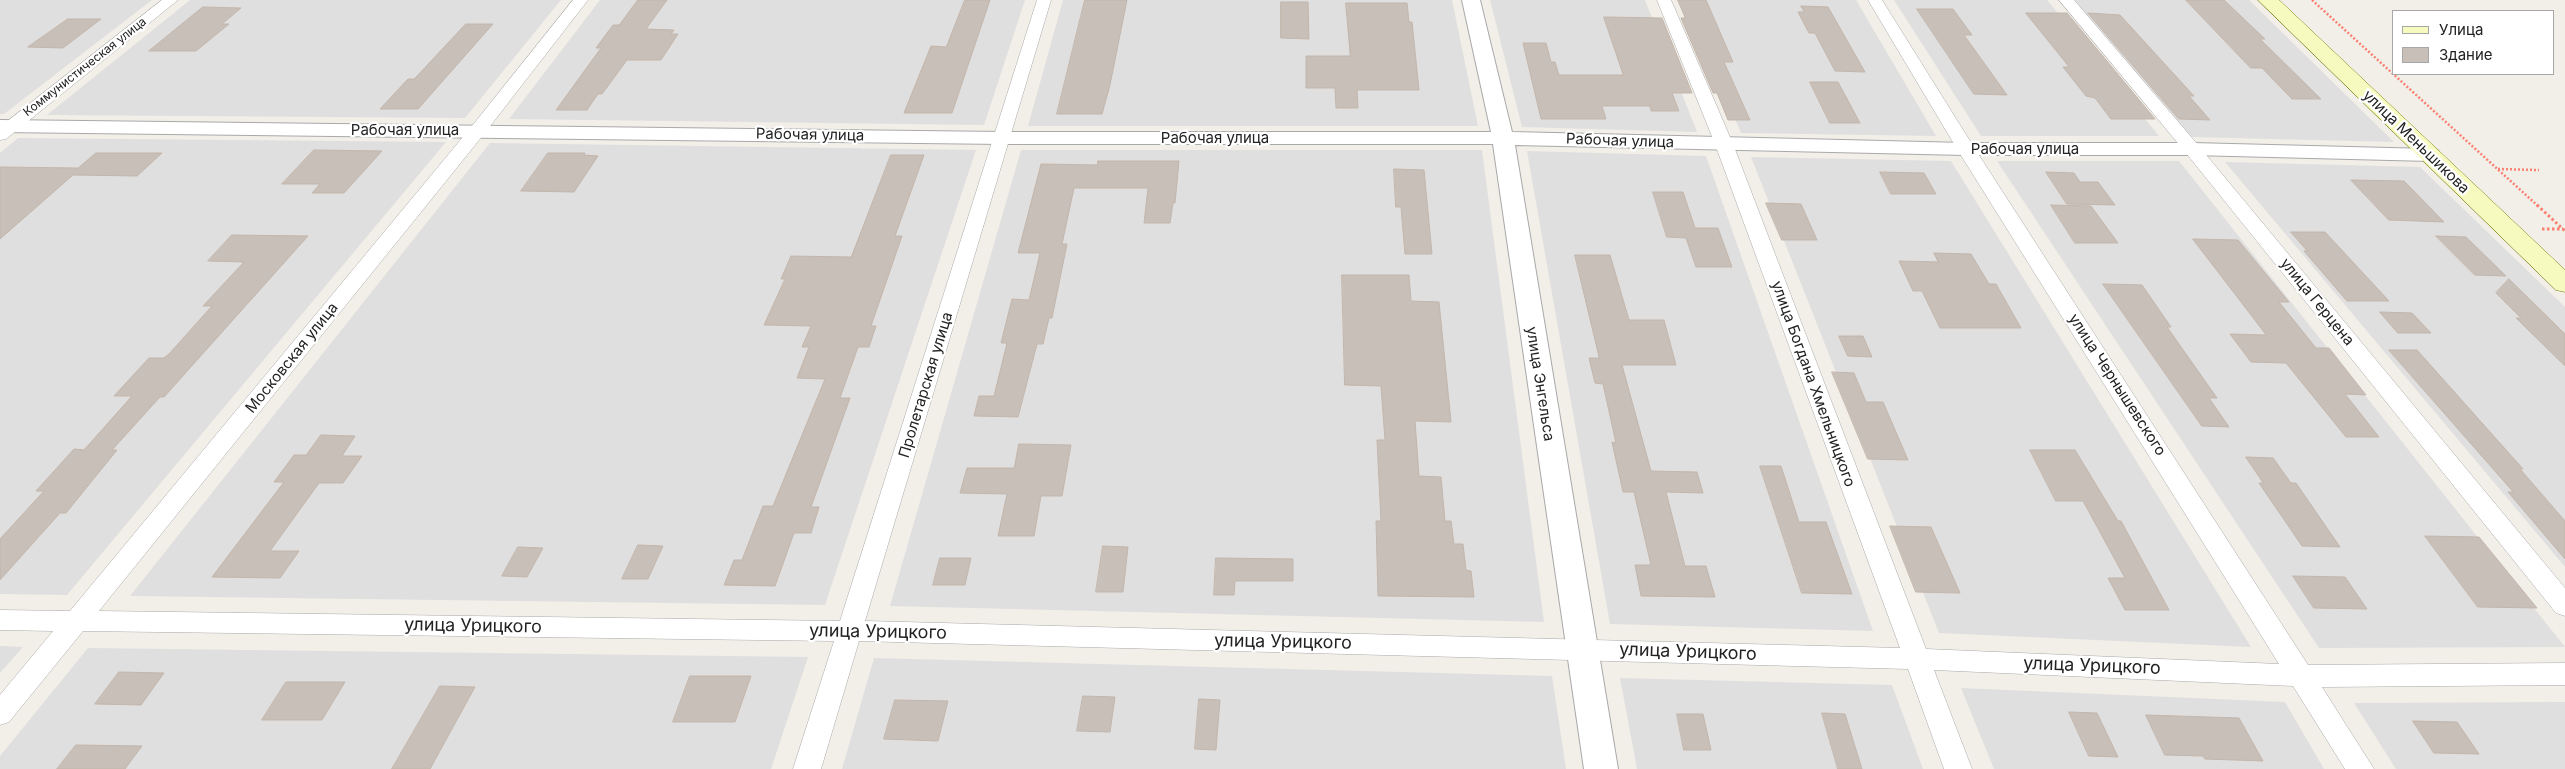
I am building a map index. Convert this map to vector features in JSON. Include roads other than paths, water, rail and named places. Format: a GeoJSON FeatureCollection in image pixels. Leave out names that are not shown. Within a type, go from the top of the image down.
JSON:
{"type":"FeatureCollection","features":[{"type":"Feature","properties":{"kind":"main road","name":"улица Меньшикова"},"geometry":{"type":"LineString","coordinates":[[2268,0],[2565,284]]}},
{"type":"Feature","properties":{"kind":"street","name":"Коммунистическая улица"},"geometry":{"type":"LineString","coordinates":[[4,129],[171,0]]}},
{"type":"Feature","properties":{"kind":"street","name":"Московская улица"},"geometry":{"type":"LineString","coordinates":[[0,714],[478,130],[581,0]]}},
{"type":"Feature","properties":{"kind":"street","name":"Пролетарская улица"},"geometry":{"type":"LineString","coordinates":[[806,769],[1003,138],[1044,0]]}},
{"type":"Feature","properties":{"kind":"street","name":"улица Энгельса"},"geometry":{"type":"LineString","coordinates":[[1471,0],[1502,138],[1601,769]]}},
{"type":"Feature","properties":{"kind":"street","name":"улица Богдана Хмельницкого"},"geometry":{"type":"LineString","coordinates":[[1664,0],[1724,144],[1958,769]]}},
{"type":"Feature","properties":{"kind":"street","name":"улица Чернышевского"},"geometry":{"type":"LineString","coordinates":[[1875,0],[1966,148],[2303,676],[2360,769]]}},
{"type":"Feature","properties":{"kind":"street","name":"улица Герцена"},"geometry":{"type":"LineString","coordinates":[[2066,0],[2192,148],[2565,606]]}},
{"type":"Feature","properties":{"kind":"street","name":"Рабочая улица"},"geometry":{"type":"LineString","coordinates":[[4,129],[478,130],[1003,138],[1502,138],[1966,148],[2192,148],[2430,155]]}},
{"type":"Feature","properties":{"kind":"street","name":"улица Урицкого"},"geometry":{"type":"LineString","coordinates":[[0,620],[849,631],[1916,659],[2303,676],[2565,674]]}}]}
